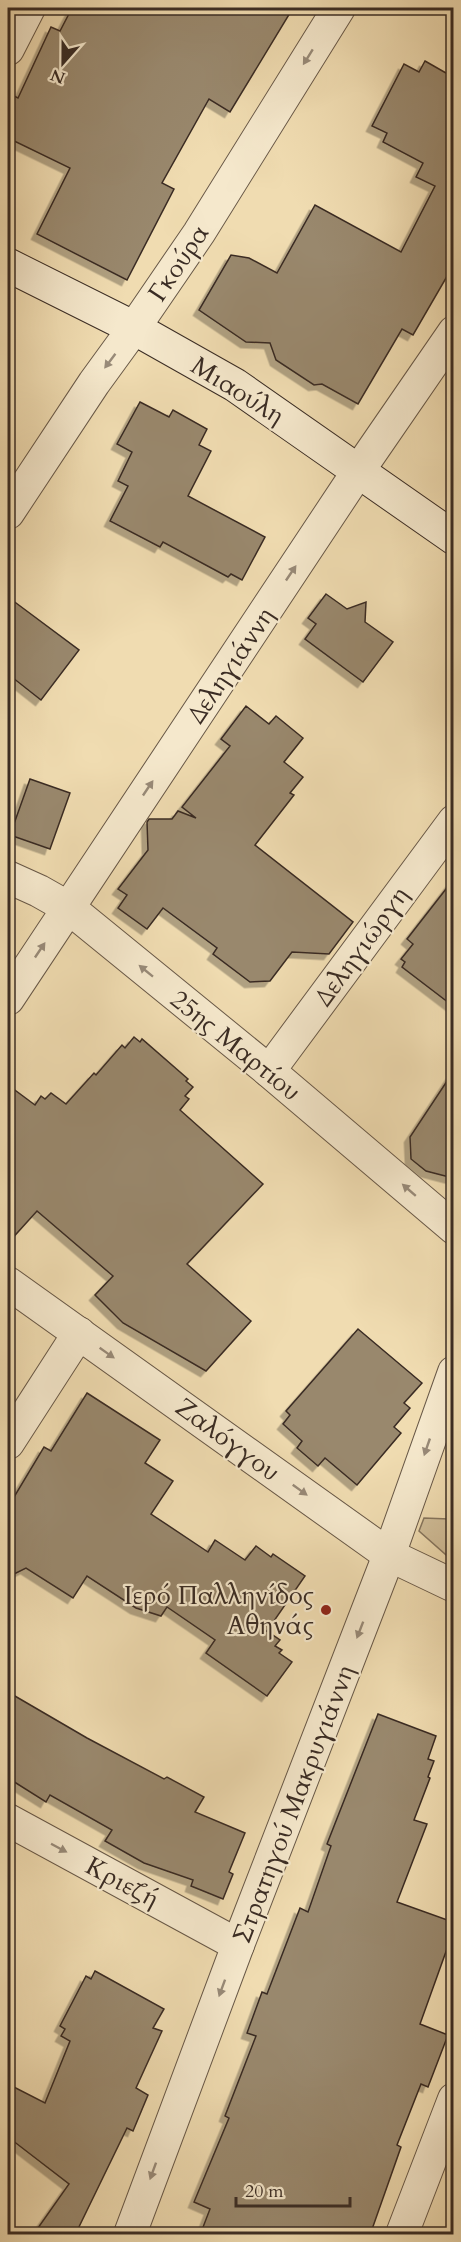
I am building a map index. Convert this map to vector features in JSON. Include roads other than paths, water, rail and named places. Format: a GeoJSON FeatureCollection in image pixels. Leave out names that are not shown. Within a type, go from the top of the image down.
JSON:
{"type":"FeatureCollection","features":[{"type":"Feature","properties":{"kind":"street"},"geometry":{"type":"LineString","coordinates":[[8,49],[29,8]]}},
{"type":"Feature","properties":{"kind":"street","name":"Γκούρα"},"geometry":{"type":"LineString","coordinates":[[8,513],[94,383],[199,233],[339,8]]}},
{"type":"Feature","properties":{"kind":"street","name":"Μιαούλη"},"geometry":{"type":"LineString","coordinates":[[8,265],[134,328],[235,385],[453,538]]}},
{"type":"Feature","properties":{"kind":"street","name":"Δεληγιάννη"},"geometry":{"type":"LineString","coordinates":[[8,999],[453,332]]}},
{"type":"Feature","properties":{"kind":"street","name":"Δεληγιώργη"},"geometry":{"type":"LineString","coordinates":[[269,1071],[453,821]]}},
{"type":"Feature","properties":{"kind":"street","name":"25ης Μαρτίου"},"geometry":{"type":"LineString","coordinates":[[8,877],[69,908],[269,1071],[453,1228]]}},
{"type":"Feature","properties":{"kind":"street","name":"Ζαλόγγου"},"geometry":{"type":"LineString","coordinates":[[8,1283],[390,1555],[453,1586]]}},
{"type":"Feature","properties":{"kind":"street"},"geometry":{"type":"LineString","coordinates":[[8,1443],[80,1333]]}},
{"type":"Feature","properties":{"kind":"street","name":"Στρατηγού Μακρυγιάννη"},"geometry":{"type":"LineString","coordinates":[[130,2235],[238,1945],[390,1555],[453,1372]]}},
{"type":"Feature","properties":{"kind":"street","name":"Κριεζή"},"geometry":{"type":"LineString","coordinates":[[8,1820],[238,1945]]}},
{"type":"Feature","properties":{"kind":"street"},"geometry":{"type":"LineString","coordinates":[[402,2235],[453,2099]]}},
{"type":"Feature","properties":{"kind":"place","name":"Ιερό Παλληνίδος Αθηνάς"},"geometry":{"type":"Point","coordinates":[326,1610]}}]}
